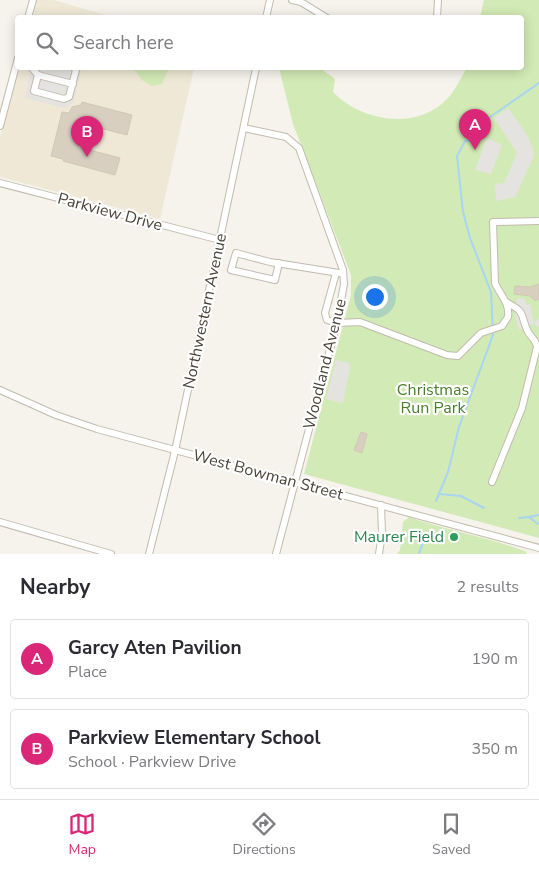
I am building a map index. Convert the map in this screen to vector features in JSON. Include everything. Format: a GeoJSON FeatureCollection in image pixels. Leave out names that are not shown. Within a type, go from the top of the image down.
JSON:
{"type":"FeatureCollection","features":[{"type":"Feature","properties":{"kind":"street"},"geometry":{"type":"LineString","coordinates":[[29,15],[33,0]]}},
{"type":"Feature","properties":{"kind":"street"},"geometry":{"type":"LineString","coordinates":[[267,15],[270,0]]}},
{"type":"Feature","properties":{"kind":"street"},"geometry":{"type":"LineString","coordinates":[[292,0],[321,15]]}},
{"type":"Feature","properties":{"kind":"street"},"geometry":{"type":"LineString","coordinates":[[437,15],[438,0]]}},
{"type":"Feature","properties":{"kind":"street"},"geometry":{"type":"LineString","coordinates":[[0,126],[15,70]]}},
{"type":"Feature","properties":{"kind":"street"},"geometry":{"type":"LineString","coordinates":[[34,70],[38,75],[73,84]]}},
{"type":"Feature","properties":{"kind":"street"},"geometry":{"type":"LineString","coordinates":[[38,75],[34,91],[64,99],[69,97],[76,70]]}},
{"type":"Feature","properties":{"kind":"street","name":"Northwestern Avenue"},"geometry":{"type":"LineString","coordinates":[[149,554],[174,451],[256,70]]}},
{"type":"Feature","properties":{"kind":"street","name":"Woodland Avenue"},"geometry":{"type":"LineString","coordinates":[[244,128],[286,138],[299,148],[340,273],[343,297],[276,554]]}},
{"type":"Feature","properties":{"kind":"street","name":"Parkview Drive"},"geometry":{"type":"LineString","coordinates":[[0,183],[220,240]]}},
{"type":"Feature","properties":{"kind":"street"},"geometry":{"type":"LineString","coordinates":[[279,263],[275,280],[231,270],[236,253],[279,263],[340,273],[325,318],[337,323],[360,322],[447,355],[458,356],[482,333],[502,326],[509,312],[496,283],[493,222],[539,221]]}},
{"type":"Feature","properties":{"kind":"street"},"geometry":{"type":"LineString","coordinates":[[492,482],[522,408],[537,347],[536,342],[527,331],[520,308],[506,302]]}},
{"type":"Feature","properties":{"kind":"street","name":"West Bowman Street"},"geometry":{"type":"LineString","coordinates":[[0,390],[56,415],[174,451],[539,548]]}},
{"type":"Feature","properties":{"kind":"street"},"geometry":{"type":"LineString","coordinates":[[379,554],[382,533],[381,505]]}},
{"type":"Feature","properties":{"kind":"street"},"geometry":{"type":"LineString","coordinates":[[0,522],[112,554]]}},
{"type":"Feature","properties":{"kind":"shaded area"},"geometry":{"type":"Polygon","coordinates":[[[37,0],[54,0],[105,15],[33,15],[37,0]]]}},
{"type":"Feature","properties":{"kind":"shaded area"},"geometry":{"type":"Polygon","coordinates":[[[18,70],[194,70],[160,219],[0,177],[0,137],[18,70]]]}},
{"type":"Feature","properties":{"kind":"shaded area"},"geometry":{"type":"Polygon","coordinates":[[[31,70],[81,70],[73,103],[65,108],[25,98],[31,70]]]}},
{"type":"Feature","properties":{"kind":"shaded area"},"geometry":{"type":"Polygon","coordinates":[[[508,108],[527,135],[534,152],[515,197],[496,201],[495,184],[504,183],[517,153],[494,118],[508,108]]]}},
{"type":"Feature","properties":{"kind":"shaded area"},"geometry":{"type":"Polygon","coordinates":[[[487,138],[502,145],[491,174],[475,170],[487,138]]]}},
{"type":"Feature","properties":{"kind":"shaded area"},"geometry":{"type":"Polygon","coordinates":[[[517,298],[525,299],[526,305],[530,304],[534,324],[519,330],[515,315],[517,298]]]}},
{"type":"Feature","properties":{"kind":"shaded area"},"geometry":{"type":"Polygon","coordinates":[[[539,316],[539,327],[534,324],[539,316]]]}},
{"type":"Feature","properties":{"kind":"shaded area"},"geometry":{"type":"Polygon","coordinates":[[[336,360],[349,363],[350,367],[343,403],[326,399],[336,360]]]}},
{"type":"Feature","properties":{"kind":"green space","name":"Christmas Run Park"},"geometry":{"type":"Polygon","coordinates":[[[484,0],[539,0],[539,538],[304,474],[351,295],[351,275],[293,124],[280,70],[323,70],[335,79],[333,92],[345,102],[374,116],[406,119],[421,115],[436,108],[448,98],[466,70],[524,70],[524,15],[480,15],[484,0]]]}},
{"type":"Feature","properties":{"kind":"green space"},"geometry":{"type":"Polygon","coordinates":[[[134,70],[168,70],[162,84],[152,86],[142,80],[134,70]]]}},
{"type":"Feature","properties":{"kind":"green space"},"geometry":{"type":"Polygon","coordinates":[[[409,517],[527,552],[526,554],[397,554],[400,550],[403,522],[409,517]]]}},
{"type":"Feature","properties":{"kind":"building"},"geometry":{"type":"Polygon","coordinates":[[[82,102],[132,115],[127,135],[84,124],[78,147],[120,158],[115,175],[51,156],[62,112],[69,113],[72,107],[81,105],[82,102]]]}},
{"type":"Feature","properties":{"kind":"building"},"geometry":{"type":"Polygon","coordinates":[[[539,284],[539,299],[535,301],[530,296],[514,294],[515,286],[529,287],[539,284]]]}},
{"type":"Feature","properties":{"kind":"building"},"geometry":{"type":"Polygon","coordinates":[[[361,432],[367,434],[362,453],[354,450],[361,432]]]}},
{"type":"Feature","properties":{"kind":"waterway"},"geometry":{"type":"LineString","coordinates":[[436,501],[448,472],[459,427],[493,335],[491,292],[470,238],[463,212],[457,156],[465,141],[472,140],[490,117],[539,83]]}},
{"type":"Feature","properties":{"kind":"waterway"},"geometry":{"type":"LineString","coordinates":[[440,494],[461,496],[484,508]]}},
{"type":"Feature","properties":{"kind":"waterway"},"geometry":{"type":"LineString","coordinates":[[529,517],[539,515]]}},
{"type":"Feature","properties":{"kind":"waterway"},"geometry":{"type":"LineString","coordinates":[[519,518],[529,517],[538,524]]}},
{"type":"Feature","properties":{"kind":"waterway"},"geometry":{"type":"LineString","coordinates":[[419,554],[425,536]]}},
{"type":"Feature","properties":{"kind":"place","name":"Garcy Aten Pavilion"},"geometry":{"type":"Point","coordinates":[475,150]}},
{"type":"Feature","properties":{"kind":"place","name":"Parkview Elementary School"},"geometry":{"type":"Point","coordinates":[87,157]}},
{"type":"Feature","properties":{"kind":"place","name":"Maurer Field"},"geometry":{"type":"Point","coordinates":[454,537]}}]}
